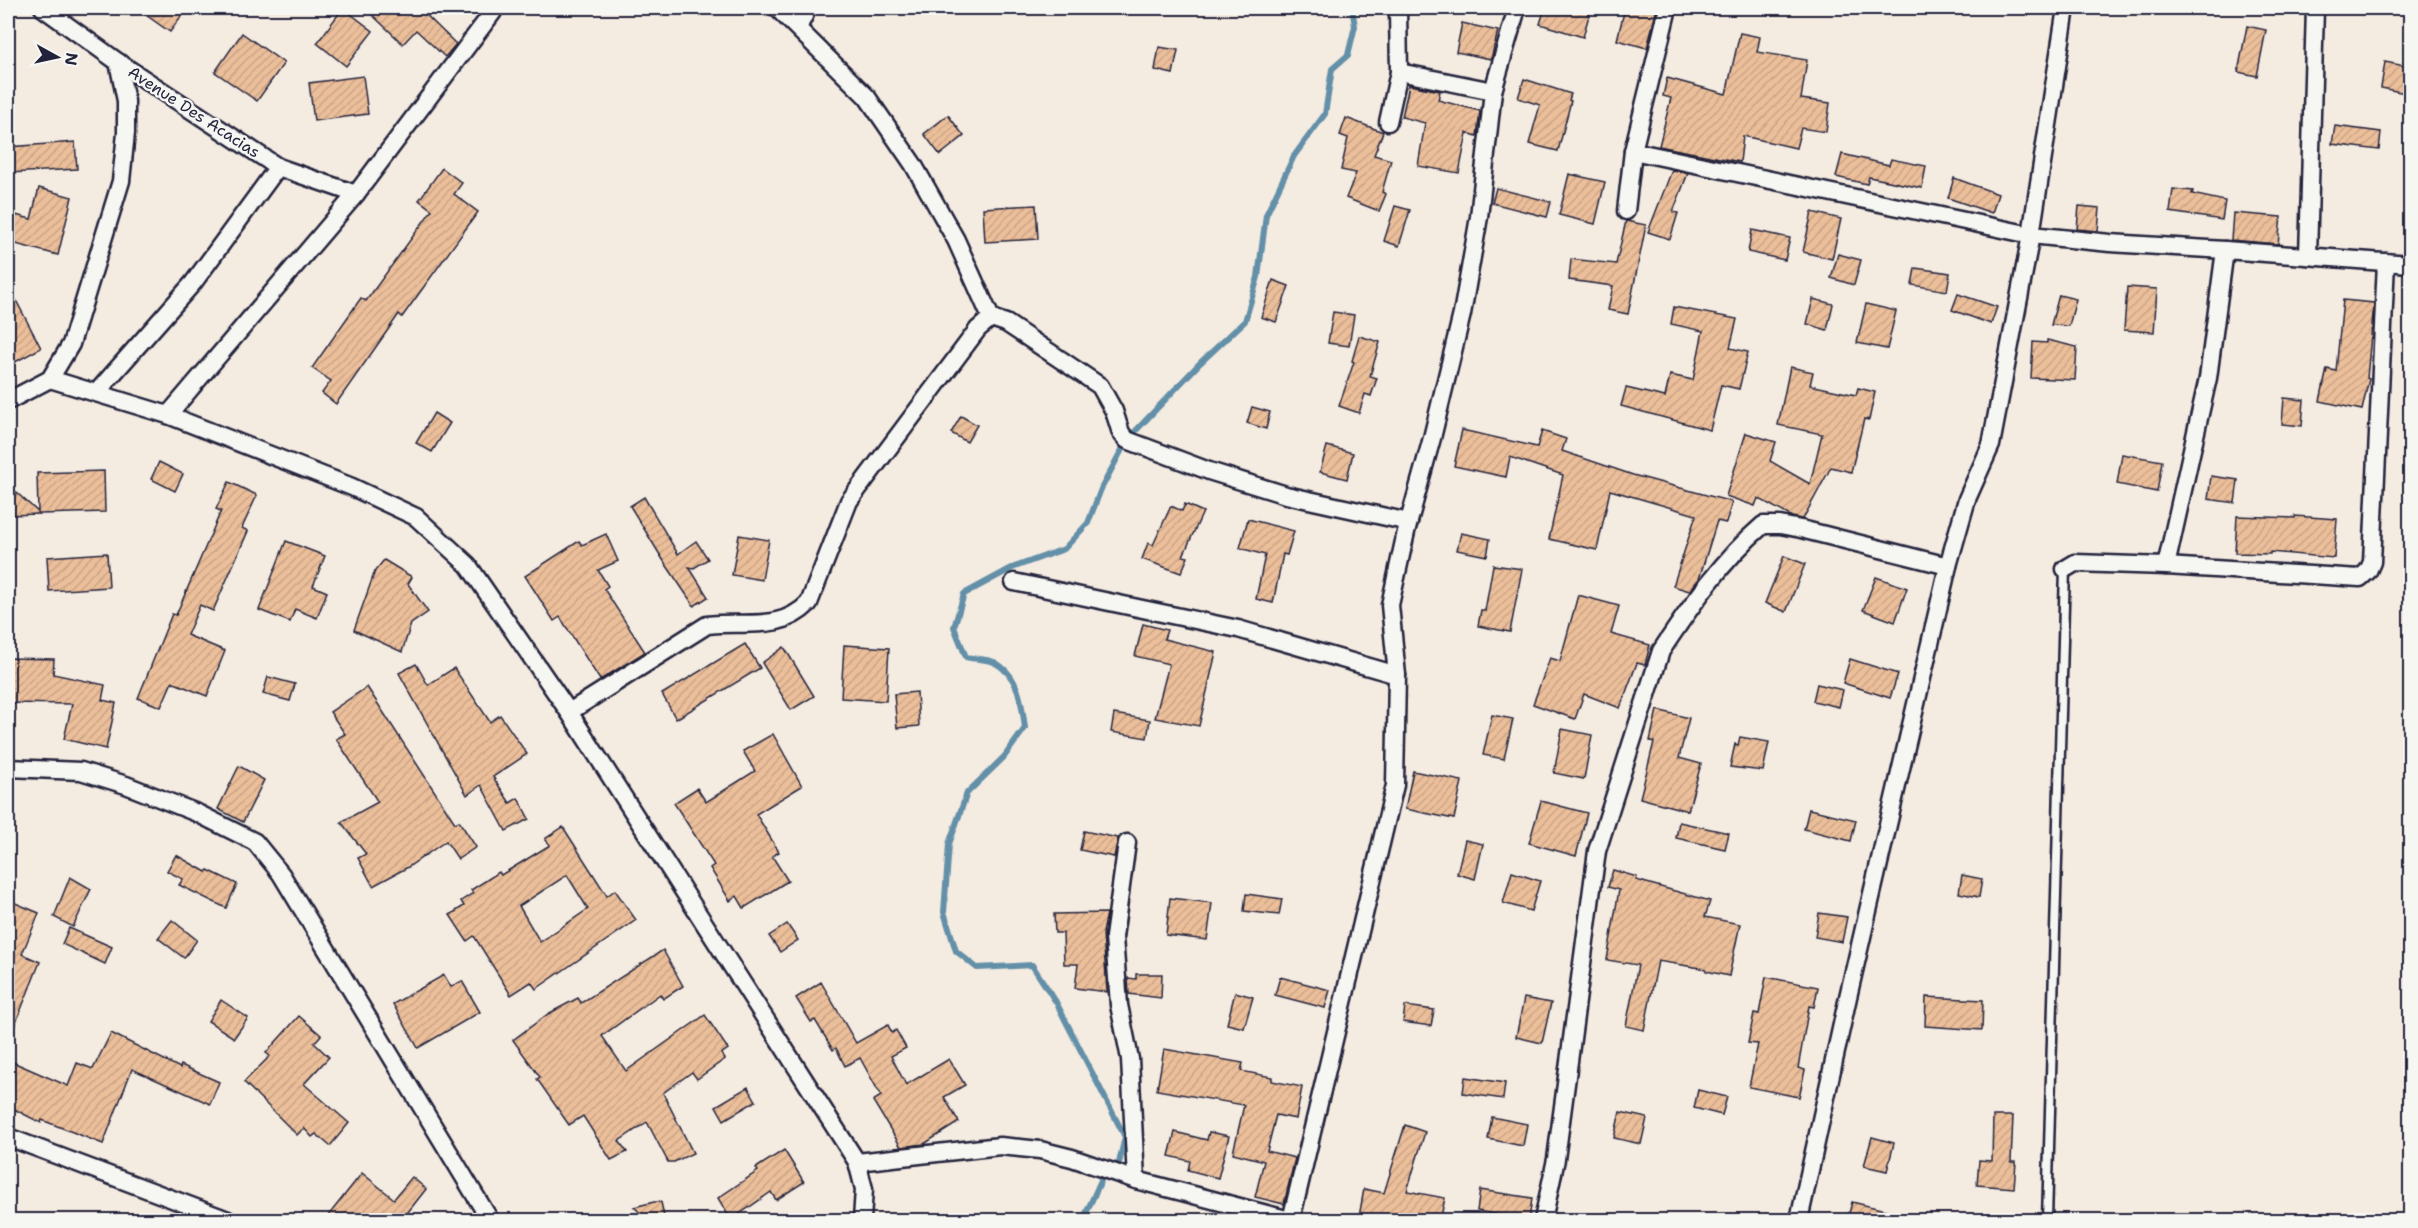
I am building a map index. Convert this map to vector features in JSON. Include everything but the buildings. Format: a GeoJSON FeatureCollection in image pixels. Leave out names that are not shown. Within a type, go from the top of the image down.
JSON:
{"type":"FeatureCollection","features":[{"type":"Feature","properties":{"kind":"street","name":"Avenue Des Acacias"},"geometry":{"type":"LineString","coordinates":[[44,8],[118,62],[278,166],[356,194]]}},
{"type":"Feature","properties":{"kind":"street"},"geometry":{"type":"LineString","coordinates":[[777,8],[867,97],[913,164],[956,240],[991,318],[1006,323],[1100,386],[1114,411],[1121,433],[1127,440],[1209,471],[1286,495],[1409,522]]}},
{"type":"Feature","properties":{"kind":"street"},"geometry":{"type":"LineString","coordinates":[[798,28],[808,8]]}},
{"type":"Feature","properties":{"kind":"street"},"geometry":{"type":"LineString","coordinates":[[857,1162],[1000,1146],[1040,1150],[1290,1221],[1395,785],[1397,675],[1390,605],[1462,314],[1479,217],[1493,91],[1517,8]]}},
{"type":"Feature","properties":{"kind":"street"},"geometry":{"type":"LineString","coordinates":[[1626,211],[1633,151],[1668,8]]}},
{"type":"Feature","properties":{"kind":"street"},"geometry":{"type":"LineString","coordinates":[[1799,1221],[1848,997],[1948,566],[1967,500],[1991,445],[2031,235],[2066,8]]}},
{"type":"Feature","properties":{"kind":"street"},"geometry":{"type":"LineString","coordinates":[[2308,256],[2315,8]]}},
{"type":"Feature","properties":{"kind":"street"},"geometry":{"type":"LineString","coordinates":[[168,415],[356,194],[493,9]]}},
{"type":"Feature","properties":{"kind":"street"},"geometry":{"type":"LineString","coordinates":[[1388,122],[1399,72],[1398,10]]}},
{"type":"Feature","properties":{"kind":"street"},"geometry":{"type":"LineString","coordinates":[[8,401],[50,379],[71,344],[121,181],[126,133],[126,101],[118,62]]}},
{"type":"Feature","properties":{"kind":"street"},"geometry":{"type":"LineString","coordinates":[[1399,72],[1493,91]]}},
{"type":"Feature","properties":{"kind":"street"},"geometry":{"type":"LineString","coordinates":[[1633,151],[2031,235],[2110,243],[2410,264]]}},
{"type":"Feature","properties":{"kind":"street"},"geometry":{"type":"LineString","coordinates":[[97,392],[193,283],[278,166]]}},
{"type":"Feature","properties":{"kind":"street"},"geometry":{"type":"LineString","coordinates":[[2166,566],[2208,378],[2225,250]]}},
{"type":"Feature","properties":{"kind":"street"},"geometry":{"type":"LineString","coordinates":[[2065,569],[2075,563],[2360,578],[2368,571],[2372,562],[2386,262]]}},
{"type":"Feature","properties":{"kind":"street"},"geometry":{"type":"LineString","coordinates":[[569,712],[707,625],[781,621],[797,614],[809,603],[849,501],[978,329],[991,318]]}},
{"type":"Feature","properties":{"kind":"street"},"geometry":{"type":"LineString","coordinates":[[50,379],[168,415],[352,487],[416,517],[468,565],[569,712],[857,1162],[864,1189],[862,1221]]}},
{"type":"Feature","properties":{"kind":"street"},"geometry":{"type":"LineString","coordinates":[[1543,1221],[1556,1160],[1597,851],[1661,651],[1710,583],[1749,536],[1763,525],[1801,529],[1948,566]]}},
{"type":"Feature","properties":{"kind":"street"},"geometry":{"type":"LineString","coordinates":[[1014,582],[1238,629],[1397,675]]}},
{"type":"Feature","properties":{"kind":"street"},"geometry":{"type":"LineString","coordinates":[[8,768],[81,771],[126,785],[197,813],[255,842],[281,874],[490,1221]]}},
{"type":"Feature","properties":{"kind":"street"},"geometry":{"type":"LineString","coordinates":[[1127,843],[1114,937],[1119,1005],[1130,1059],[1130,1177]]}},
{"type":"Feature","properties":{"kind":"street"},"geometry":{"type":"LineString","coordinates":[[8,1137],[228,1221]]}},
{"type":"Feature","properties":{"kind":"lane"},"geometry":{"type":"LineString","coordinates":[[2047,1221],[2065,569]]}},
{"type":"Feature","properties":{"kind":"waterway"},"geometry":{"type":"LineString","coordinates":[[1083,1220],[1102,1178],[1119,1163],[1125,1137],[1056,1002],[1032,965],[977,968],[956,951],[944,912],[949,844],[967,793],[1004,757],[1025,728],[1018,690],[1009,674],[994,662],[966,657],[954,627],[964,594],[1012,568],[1064,549],[1088,523],[1101,489],[1127,440],[1200,363],[1245,321],[1258,277],[1266,215],[1294,156],[1325,114],[1332,69],[1348,55],[1355,26],[1352,8]]}}]}
